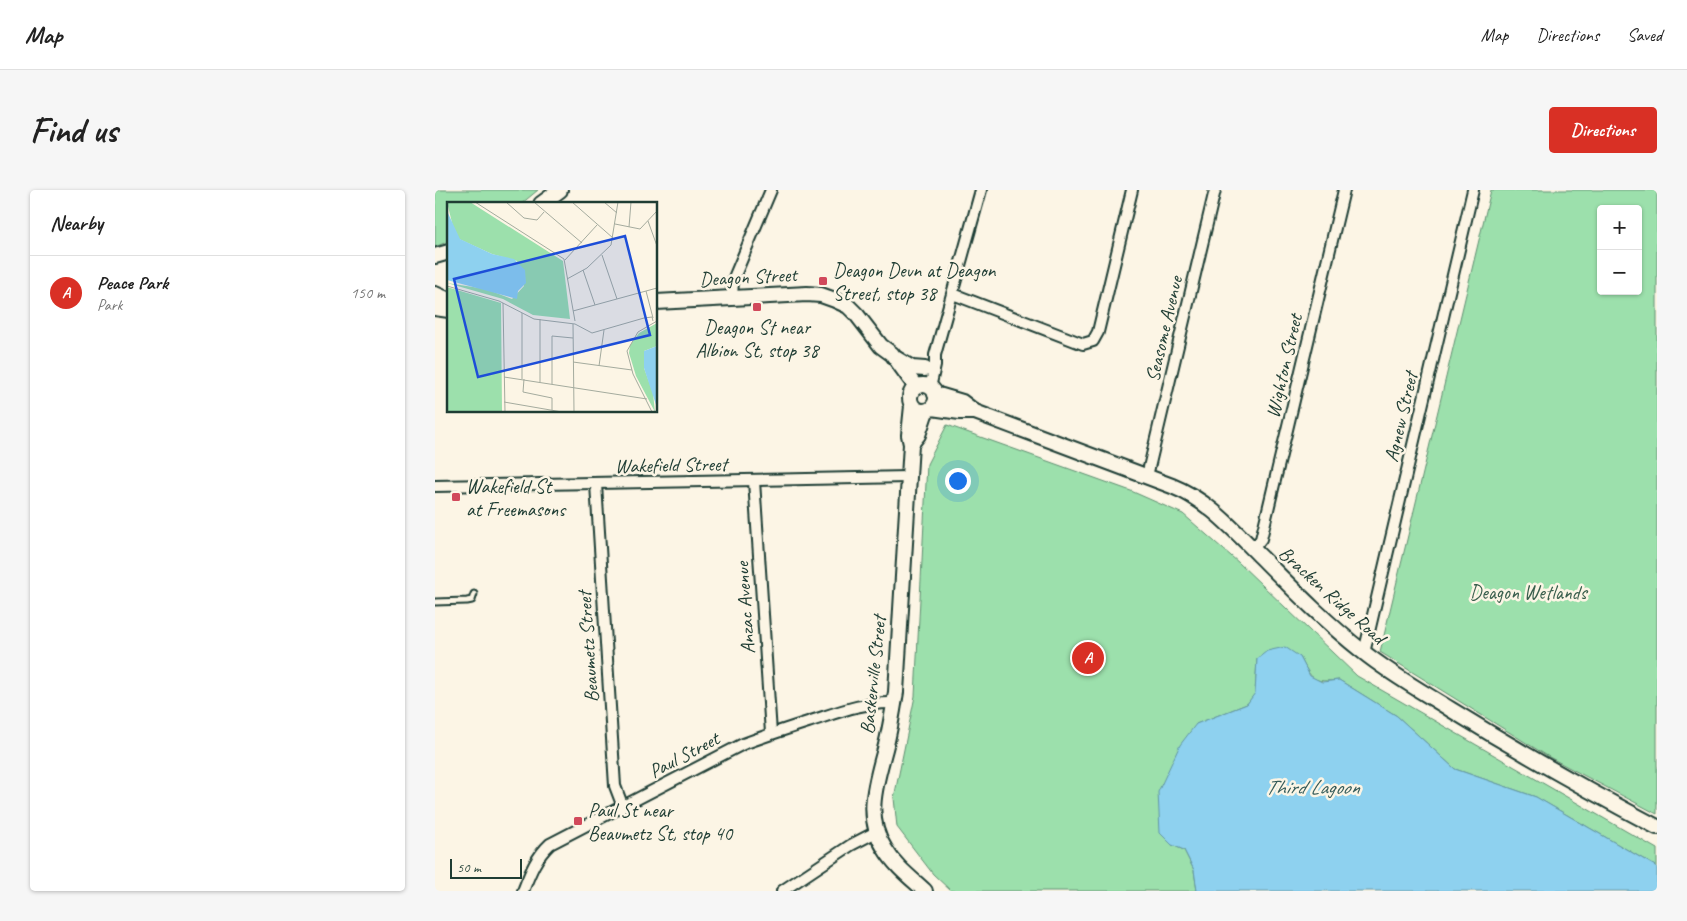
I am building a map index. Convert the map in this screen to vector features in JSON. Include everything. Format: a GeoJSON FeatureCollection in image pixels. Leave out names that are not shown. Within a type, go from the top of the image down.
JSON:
{"type":"FeatureCollection","features":[{"type":"Feature","properties":{"kind":"main road"},"geometry":{"type":"LineString","coordinates":[[544,202],[560,190]]}},
{"type":"Feature","properties":{"kind":"main road"},"geometry":{"type":"LineString","coordinates":[[435,294],[447,299]]}},
{"type":"Feature","properties":{"kind":"main road","name":"Deagon Street"},"geometry":{"type":"LineString","coordinates":[[657,302],[807,294],[828,298],[848,306],[857,315],[881,346],[894,358],[922,397]]}},
{"type":"Feature","properties":{"kind":"main road","name":"Deagon Street"},"geometry":{"type":"LineString","coordinates":[[881,346],[883,358],[904,390],[922,397]]}},
{"type":"Feature","properties":{"kind":"main road"},"geometry":{"type":"LineString","coordinates":[[894,358],[902,360],[913,368],[925,369]]}},
{"type":"Feature","properties":{"kind":"main road","name":"Bracken Ridge Road"},"geometry":{"type":"LineString","coordinates":[[922,397],[962,402],[975,412],[1186,491],[1225,521],[1334,628],[1364,653],[1504,743],[1657,827]]}},
{"type":"Feature","properties":{"kind":"main road","name":"Baskerville Street"},"geometry":{"type":"LineString","coordinates":[[922,397],[909,435],[911,444],[897,678],[894,703],[873,799],[873,820],[876,832],[885,851],[925,891]]}},
{"type":"Feature","properties":{"kind":"street"},"geometry":{"type":"LineString","coordinates":[[732,298],[733,280],[771,190]]}},
{"type":"Feature","properties":{"kind":"street"},"geometry":{"type":"LineString","coordinates":[[922,397],[935,366],[935,355],[981,190]]}},
{"type":"Feature","properties":{"kind":"street"},"geometry":{"type":"LineString","coordinates":[[953,294],[1083,344],[1093,342],[1098,332],[1132,190]]}},
{"type":"Feature","properties":{"kind":"street","name":"Seasome Avenue"},"geometry":{"type":"LineString","coordinates":[[1147,476],[1215,190]]}},
{"type":"Feature","properties":{"kind":"street","name":"Wighton Street"},"geometry":{"type":"LineString","coordinates":[[1253,548],[1261,539],[1344,190]]}},
{"type":"Feature","properties":{"kind":"street","name":"Agnew Street"},"geometry":{"type":"LineString","coordinates":[[1364,653],[1473,190]]}},
{"type":"Feature","properties":{"kind":"street"},"geometry":{"type":"LineString","coordinates":[[922,397],[919,378],[935,355]]}},
{"type":"Feature","properties":{"kind":"street","name":"Wakefield Street"},"geometry":{"type":"LineString","coordinates":[[435,486],[908,477]]}},
{"type":"Feature","properties":{"kind":"street","name":"Anzac Avenue"},"geometry":{"type":"LineString","coordinates":[[754,480],[771,733]]}},
{"type":"Feature","properties":{"kind":"street","name":"Beaumetz Street"},"geometry":{"type":"LineString","coordinates":[[596,484],[615,786],[623,807]]}},
{"type":"Feature","properties":{"kind":"street","name":"Paul Street"},"geometry":{"type":"LineString","coordinates":[[523,891],[536,861],[551,844],[743,744],[771,733],[858,706],[877,702],[894,703]]}},
{"type":"Feature","properties":{"kind":"street"},"geometry":{"type":"LineString","coordinates":[[782,891],[851,845],[876,832]]}},
{"type":"Feature","properties":{"kind":"lane"},"geometry":{"type":"LineString","coordinates":[[435,602],[472,600],[474,594]]}},
{"type":"Feature","properties":{"kind":"green space"},"geometry":{"type":"Polygon","coordinates":[[[435,190],[538,190],[523,202],[447,202],[447,242],[435,247],[435,190]]]}},
{"type":"Feature","properties":{"kind":"green space","name":"Deagon Wetlands"},"geometry":{"type":"Polygon","coordinates":[[[1491,190],[1657,190],[1657,814],[1549,757],[1380,652],[1491,190]]]}},
{"type":"Feature","properties":{"kind":"green space"},"geometry":{"type":"Polygon","coordinates":[[[947,425],[1131,491],[1183,514],[1239,563],[1357,676],[1657,849],[1657,867],[1536,797],[1455,769],[1397,716],[1339,680],[1323,681],[1314,678],[1307,671],[1300,657],[1257,659],[1255,694],[1247,704],[1196,724],[1172,845],[1184,850],[1194,870],[1197,891],[951,891],[933,874],[897,827],[894,798],[915,696],[927,464],[947,425]]]}},
{"type":"Feature","properties":{"kind":"water","name":"Third Lagoon"},"geometry":{"type":"Polygon","coordinates":[[[1285,647],[1300,657],[1310,676],[1322,682],[1339,680],[1397,716],[1455,769],[1536,797],[1657,867],[1657,891],[1197,891],[1194,870],[1184,850],[1172,845],[1160,833],[1158,792],[1180,745],[1196,724],[1247,704],[1255,693],[1257,659],[1267,651],[1285,647]]]}},
{"type":"Feature","properties":{"kind":"place","name":"Deagon Devn at Deagon Street, stop 38"},"geometry":{"type":"Point","coordinates":[823,281]}},
{"type":"Feature","properties":{"kind":"place","name":"Deagon St near Albion St, stop 38"},"geometry":{"type":"Point","coordinates":[757,307]}},
{"type":"Feature","properties":{"kind":"place","name":"Wakefield St at Freemasons"},"geometry":{"type":"Point","coordinates":[456,497]}},
{"type":"Feature","properties":{"kind":"place","name":"Peace Park"},"geometry":{"type":"Point","coordinates":[1088,658]}},
{"type":"Feature","properties":{"kind":"place","name":"Paul St near Beaumetz St, stop 40"},"geometry":{"type":"Point","coordinates":[578,821]}}]}
